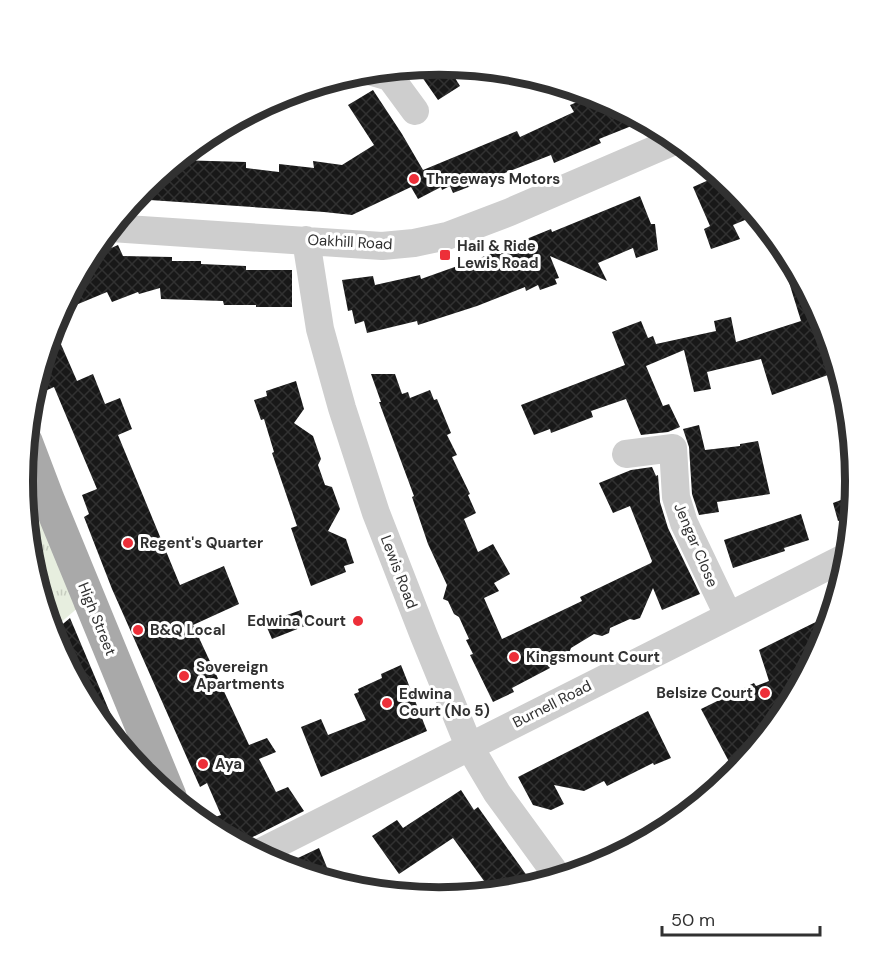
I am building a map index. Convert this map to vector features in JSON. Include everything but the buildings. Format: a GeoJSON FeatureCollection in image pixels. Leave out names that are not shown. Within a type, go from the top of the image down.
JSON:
{"type":"FeatureCollection","features":[{"type":"Feature","properties":{"kind":"main road","name":"High Street"},"geometry":{"type":"LineString","coordinates":[[33,483],[36,503],[142,756]]}},
{"type":"Feature","properties":{"kind":"street"},"geometry":{"type":"LineString","coordinates":[[390,78],[415,111]]}},
{"type":"Feature","properties":{"kind":"street","name":"Oakhill Road"},"geometry":{"type":"LineString","coordinates":[[121,229],[382,246],[414,243],[447,236],[510,212],[667,144]]}},
{"type":"Feature","properties":{"kind":"street","name":"Lewis Road"},"geometry":{"type":"LineString","coordinates":[[306,240],[320,329],[376,513],[469,746],[497,793],[553,870]]}},
{"type":"Feature","properties":{"kind":"street","name":"Jengar Close"},"geometry":{"type":"LineString","coordinates":[[626,454],[673,448],[676,497],[684,523],[728,615]]}},
{"type":"Feature","properties":{"kind":"street","name":"Burnell Road"},"geometry":{"type":"LineString","coordinates":[[267,849],[837,562]]}},
{"type":"Feature","properties":{"kind":"green space"},"geometry":{"type":"Polygon","coordinates":[[[34,455],[88,599],[59,624],[47,586],[36,534],[34,455]]]}},
{"type":"Feature","properties":{"kind":"place","name":"Threeways Motors"},"geometry":{"type":"Point","coordinates":[414,179]}},
{"type":"Feature","properties":{"kind":"place","name":"Hail & Ride Lewis Road"},"geometry":{"type":"Point","coordinates":[445,255]}},
{"type":"Feature","properties":{"kind":"place","name":"Regent's Quarter"},"geometry":{"type":"Point","coordinates":[128,543]}},
{"type":"Feature","properties":{"kind":"place","name":"Edwina Court"},"geometry":{"type":"Point","coordinates":[358,621]}},
{"type":"Feature","properties":{"kind":"place","name":"B&Q Local"},"geometry":{"type":"Point","coordinates":[138,630]}},
{"type":"Feature","properties":{"kind":"place","name":"Kingsmount Court"},"geometry":{"type":"Point","coordinates":[514,657]}},
{"type":"Feature","properties":{"kind":"place","name":"Sovereign Apartments"},"geometry":{"type":"Point","coordinates":[184,676]}},
{"type":"Feature","properties":{"kind":"place","name":"Belsize Court"},"geometry":{"type":"Point","coordinates":[765,693]}},
{"type":"Feature","properties":{"kind":"place","name":"Edwina Court (No 5)"},"geometry":{"type":"Point","coordinates":[387,703]}},
{"type":"Feature","properties":{"kind":"place","name":"Aya"},"geometry":{"type":"Point","coordinates":[203,764]}}]}
